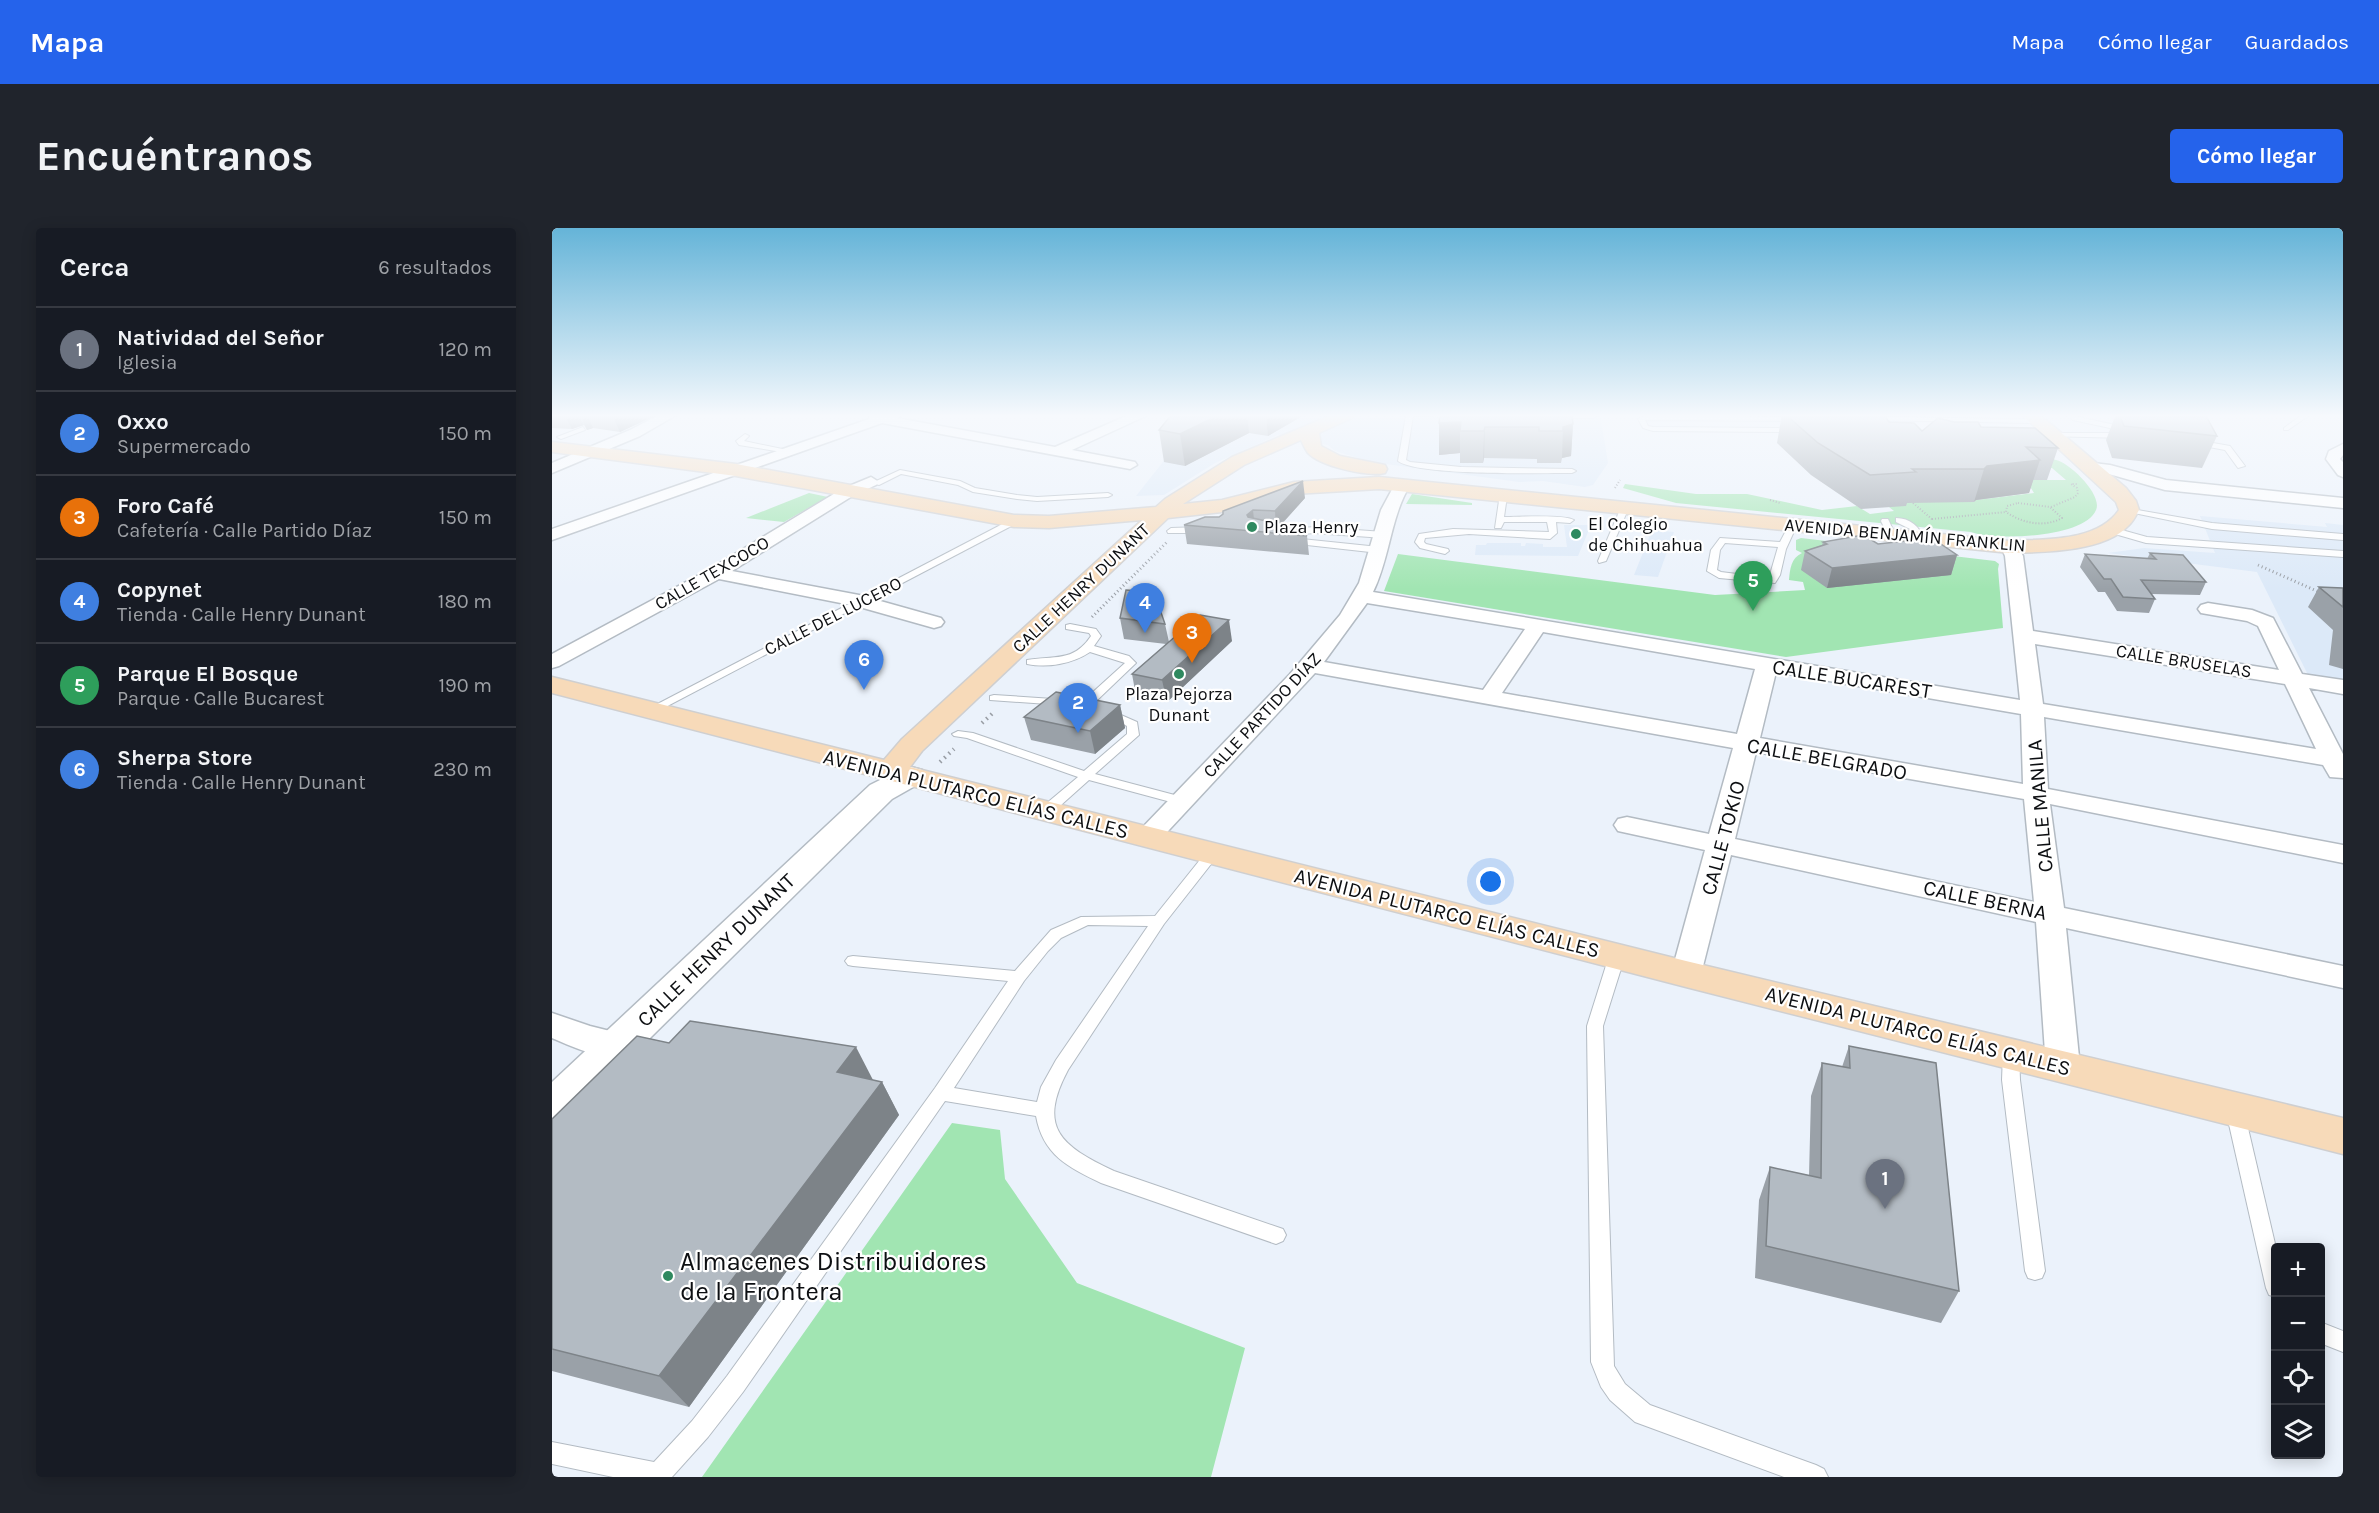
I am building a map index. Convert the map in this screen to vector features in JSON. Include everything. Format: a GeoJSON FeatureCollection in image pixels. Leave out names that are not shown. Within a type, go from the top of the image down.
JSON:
{"type":"FeatureCollection","features":[{"type":"Feature","properties":{"kind":"main road"},"geometry":{"type":"LineString","coordinates":[[748,472],[1014,521],[1049,522],[1168,515]]}},
{"type":"Feature","properties":{"kind":"main road"},"geometry":{"type":"LineString","coordinates":[[822,472],[1030,510],[1168,515]]}},
{"type":"Feature","properties":{"kind":"main road","name":"CALLE HENRY DUNANT"},"geometry":{"type":"LineString","coordinates":[[894,780],[912,745],[1130,542],[1223,472]]}},
{"type":"Feature","properties":{"kind":"main road"},"geometry":{"type":"LineString","coordinates":[[1293,488],[1308,476],[1309,472]]}},
{"type":"Feature","properties":{"kind":"main road"},"geometry":{"type":"LineString","coordinates":[[1405,472],[1601,504]]}},
{"type":"Feature","properties":{"kind":"main road"},"geometry":{"type":"LineString","coordinates":[[2098,472],[2119,492],[2129,510],[2126,518],[2111,530]]}},
{"type":"Feature","properties":{"kind":"main road","name":"CALLE HENRY DUNANT"},"geometry":{"type":"LineString","coordinates":[[1168,515],[1222,506],[1293,488],[1358,483],[1402,484],[1503,496],[1601,504]]}},
{"type":"Feature","properties":{"kind":"main road","name":"AVENIDA BENJAMÍN FRANKLIN"},"geometry":{"type":"LineString","coordinates":[[1601,504],[1783,538],[1892,525],[1920,539],[2010,548],[2067,543],[2111,530]]}},
{"type":"Feature","properties":{"kind":"main road","name":"CALLE HENRY DUNANT"},"geometry":{"type":"LineString","coordinates":[[894,780],[958,734],[1070,627],[1152,545],[1168,515]]}},
{"type":"Feature","properties":{"kind":"main road"},"geometry":{"type":"LineString","coordinates":[[1049,522],[1120,532],[1126,534],[1130,542]]}},
{"type":"Feature","properties":{"kind":"main road","name":"AVENIDA PLUTARCO ELÍAS CALLES"},"geometry":{"type":"LineString","coordinates":[[552,685],[860,765],[894,780],[1046,811],[1686,974],[2343,1136]]}},
{"type":"Feature","properties":{"kind":"street"},"geometry":{"type":"LineString","coordinates":[[552,534],[729,472]]}},
{"type":"Feature","properties":{"kind":"street"},"geometry":{"type":"LineString","coordinates":[[2115,472],[2137,482],[2343,503]]}},
{"type":"Feature","properties":{"kind":"street","name":"CALLE TEXCOCO"},"geometry":{"type":"LineString","coordinates":[[552,662],[716,573],[848,492],[873,482]]}},
{"type":"Feature","properties":{"kind":"street"},"geometry":{"type":"LineString","coordinates":[[2119,492],[2136,491],[2137,482]]}},
{"type":"Feature","properties":{"kind":"street","name":"CALLE PARTIDO DÍAZ"},"geometry":{"type":"LineString","coordinates":[[1147,838],[1311,666],[1362,596],[1368,586],[1392,505],[1402,484]]}},
{"type":"Feature","properties":{"kind":"street","name":"CALLE MANILA"},"geometry":{"type":"LineString","coordinates":[[2010,548],[2014,556],[2025,636],[2032,708],[2036,794],[2050,914],[2063,1067]]}},
{"type":"Feature","properties":{"kind":"street"},"geometry":{"type":"LineString","coordinates":[[716,573],[859,601],[934,622]]}},
{"type":"Feature","properties":{"kind":"street","name":"CALLE BUCAREST"},"geometry":{"type":"LineString","coordinates":[[1362,596],[1767,666],[2338,760]]}},
{"type":"Feature","properties":{"kind":"street"},"geometry":{"type":"LineString","coordinates":[[2208,609],[2252,616],[2266,622],[2338,760],[2343,779]]}},
{"type":"Feature","properties":{"kind":"street"},"geometry":{"type":"LineString","coordinates":[[1488,698],[1538,625]]}},
{"type":"Feature","properties":{"kind":"street","name":"CALLE BRUSELAS"},"geometry":{"type":"LineString","coordinates":[[2025,636],[2343,687]]}},
{"type":"Feature","properties":{"kind":"street","name":"CALLE BELGRADO"},"geometry":{"type":"LineString","coordinates":[[1311,666],[1747,745],[2036,794],[2343,854]]}},
{"type":"Feature","properties":{"kind":"street","name":"CALLE TOKIO"},"geometry":{"type":"LineString","coordinates":[[1686,974],[1767,666]]}},
{"type":"Feature","properties":{"kind":"street","name":"CALLE HENRY DUNANT"},"geometry":{"type":"LineString","coordinates":[[552,1108],[894,780]]}},
{"type":"Feature","properties":{"kind":"street","name":"CALLE BERNA"},"geometry":{"type":"LineString","coordinates":[[1628,825],[2343,977]]}},
{"type":"Feature","properties":{"kind":"street"},"geometry":{"type":"LineString","coordinates":[[552,1025],[585,1038],[618,1045]]}},
{"type":"Feature","properties":{"kind":"lane"},"geometry":{"type":"LineString","coordinates":[[873,482],[899,472]]}},
{"type":"Feature","properties":{"kind":"lane"},"geometry":{"type":"LineString","coordinates":[[902,472],[960,483],[973,490],[1017,497],[1037,499],[1108,495]]}},
{"type":"Feature","properties":{"kind":"lane"},"geometry":{"type":"LineString","coordinates":[[1495,534],[1501,519],[1500,506],[1503,496]]}},
{"type":"Feature","properties":{"kind":"lane"},"geometry":{"type":"LineString","coordinates":[[1602,561],[1625,507]]}},
{"type":"Feature","properties":{"kind":"lane"},"geometry":{"type":"LineString","coordinates":[[2129,510],[2212,526],[2343,537]]}},
{"type":"Feature","properties":{"kind":"lane"},"geometry":{"type":"LineString","coordinates":[[1168,515],[1211,531]]}},
{"type":"Feature","properties":{"kind":"lane"},"geometry":{"type":"LineString","coordinates":[[1501,519],[1570,520]]}},
{"type":"Feature","properties":{"kind":"lane"},"geometry":{"type":"LineString","coordinates":[[1445,551],[1423,546],[1419,542],[1422,536],[1433,533],[1550,536],[1553,533],[1551,519]]}},
{"type":"Feature","properties":{"kind":"lane","name":"CALLE DEL LUCERO"},"geometry":{"type":"LineString","coordinates":[[652,710],[1014,521]]}},
{"type":"Feature","properties":{"kind":"lane"},"geometry":{"type":"LineString","coordinates":[[1290,530],[1350,533],[1382,543],[1345,548],[1312,545],[1271,536],[1290,530]]}},
{"type":"Feature","properties":{"kind":"lane"},"geometry":{"type":"LineString","coordinates":[[2111,530],[2146,540],[2343,553]]}},
{"type":"Feature","properties":{"kind":"lane"},"geometry":{"type":"LineString","coordinates":[[1345,548],[1350,533]]}},
{"type":"Feature","properties":{"kind":"lane"},"geometry":{"type":"LineString","coordinates":[[2327,536],[2343,553]]}},
{"type":"Feature","properties":{"kind":"lane"},"geometry":{"type":"LineString","coordinates":[[1783,538],[1775,576],[1772,580],[1719,575],[1712,571],[1713,556],[1719,543],[1723,540],[1783,538]]}},
{"type":"Feature","properties":{"kind":"lane"},"geometry":{"type":"LineString","coordinates":[[1031,662],[1045,663],[1071,659],[1088,648],[1096,636],[1092,631],[1070,627]]}},
{"type":"Feature","properties":{"kind":"lane"},"geometry":{"type":"LineString","coordinates":[[1086,705],[1131,663],[1125,658],[1088,648]]}},
{"type":"Feature","properties":{"kind":"lane"},"geometry":{"type":"LineString","coordinates":[[994,698],[1086,705],[1124,718],[1133,724],[1132,735],[1126,742],[1046,811]]}},
{"type":"Feature","properties":{"kind":"lane"},"geometry":{"type":"LineString","coordinates":[[958,734],[969,735],[1087,776],[1182,801]]}},
{"type":"Feature","properties":{"kind":"lane"},"geometry":{"type":"LineString","coordinates":[[1212,854],[1159,921],[1072,1047],[1050,1087],[1044,1110],[1048,1133],[1062,1150],[1081,1164],[1108,1177],[1276,1235]]}},
{"type":"Feature","properties":{"kind":"lane"},"geometry":{"type":"LineString","coordinates":[[552,1453],[657,1476],[700,1429],[735,1384],[941,1093],[1018,977],[1056,934],[1086,920],[1159,921]]}},
{"type":"Feature","properties":{"kind":"lane"},"geometry":{"type":"LineString","coordinates":[[1617,956],[1595,1026],[1602,1362],[1610,1384],[1628,1404],[1643,1414],[1816,1477]]}},
{"type":"Feature","properties":{"kind":"lane"},"geometry":{"type":"LineString","coordinates":[[853,961],[1018,977]]}},
{"type":"Feature","properties":{"kind":"lane"},"geometry":{"type":"LineString","coordinates":[[2011,1054],[2012,1080],[2035,1271]]}},
{"type":"Feature","properties":{"kind":"lane"},"geometry":{"type":"LineString","coordinates":[[941,1093],[1044,1110]]}},
{"type":"Feature","properties":{"kind":"lane"},"geometry":{"type":"LineString","coordinates":[[2234,1109],[2271,1267]]}},
{"type":"Feature","properties":{"kind":"lane"},"geometry":{"type":"LineString","coordinates":[[2325,1334],[2343,1342]]}},
{"type":"Feature","properties":{"kind":"path"},"geometry":{"type":"LineString","coordinates":[[2050,508],[2075,497],[2078,493],[2071,484],[2080,483]]}},
{"type":"Feature","properties":{"kind":"path"},"geometry":{"type":"LineString","coordinates":[[1913,503],[1938,525]]}},
{"type":"Feature","properties":{"kind":"path"},"geometry":{"type":"LineString","coordinates":[[1932,519],[2006,512],[2016,518],[2035,523],[2053,523],[2062,518],[2058,512],[2050,508],[2018,503],[2007,506],[2006,512]]}},
{"type":"Feature","properties":{"kind":"path"},"geometry":{"type":"LineString","coordinates":[[2257,564],[2321,593]]}},
{"type":"Feature","properties":{"kind":"shaded area"},"geometry":{"type":"Polygon","coordinates":[[[1155,472],[1200,472],[1164,495],[1136,496],[1155,472]]]}},
{"type":"Feature","properties":{"kind":"shaded area"},"geometry":{"type":"Polygon","coordinates":[[[1447,472],[1602,472],[1593,485],[1585,487],[1543,481],[1519,482],[1447,472]]]}},
{"type":"Feature","properties":{"kind":"shaded area"},"geometry":{"type":"Polygon","coordinates":[[[2200,516],[2327,527],[2325,523],[2343,525],[2343,680],[2308,675],[2257,572],[2108,553],[2144,548],[2215,553],[2200,516]]]}},
{"type":"Feature","properties":{"kind":"shaded area","name":"El Colegio de Chihuahua"},"geometry":{"type":"Polygon","coordinates":[[[1564,525],[1591,525],[1578,556],[1475,555],[1476,545],[1487,543],[1521,543],[1521,546],[1525,546],[1526,543],[1543,544],[1543,547],[1567,547],[1564,525]]]}},
{"type":"Feature","properties":{"kind":"shaded area"},"geometry":{"type":"Polygon","coordinates":[[[1652,530],[1674,532],[1658,577],[1634,575],[1652,530]]]}},
{"type":"Feature","properties":{"kind":"green space"},"geometry":{"type":"Polygon","coordinates":[[[2057,472],[2076,472],[2084,480],[2095,496],[2096,510],[2088,519],[2075,527],[2058,532],[2018,536],[1983,535],[1676,503],[1623,488],[1625,484],[1696,494],[1747,494],[1822,510],[1857,506],[1870,514],[1894,511],[1889,507],[1900,501],[1974,502],[2034,493],[2026,480],[2066,480],[2057,472]]]}},
{"type":"Feature","properties":{"kind":"green space"},"geometry":{"type":"Polygon","coordinates":[[[809,493],[828,497],[784,522],[746,518],[809,493]]]}},
{"type":"Feature","properties":{"kind":"green space"},"geometry":{"type":"Polygon","coordinates":[[[1412,494],[1472,503],[1472,505],[1406,504],[1412,494]]]}},
{"type":"Feature","properties":{"kind":"green space"},"geometry":{"type":"Polygon","coordinates":[[[1801,538],[1995,561],[1999,564],[2003,628],[1786,657],[1384,591],[1398,554],[1715,595],[1805,590],[1803,582],[1789,580],[1793,561],[1802,553],[1796,550],[1796,540],[1801,538]]]}},
{"type":"Feature","properties":{"kind":"green space"},"geometry":{"type":"Polygon","coordinates":[[[952,1123],[1000,1130],[1005,1179],[1077,1283],[1245,1348],[1211,1477],[702,1477],[952,1123]]]}},
{"type":"Feature","properties":{"kind":"building"},"geometry":{"type":"Polygon","coordinates":[[[1866,472],[1912,472],[1870,475],[1866,472]]]}},
{"type":"Feature","properties":{"kind":"building"},"geometry":{"type":"Polygon","coordinates":[[[1303,481],[1275,511],[1253,510],[1247,515],[1293,527],[1307,536],[1184,525],[1205,517],[1219,517],[1223,511],[1303,481]]]}},
{"type":"Feature","properties":{"kind":"building"},"geometry":{"type":"Polygon","coordinates":[[[1863,535],[1878,544],[1932,538],[1957,555],[1832,568],[1805,551],[1827,544],[1823,542],[1863,535]]]}},
{"type":"Feature","properties":{"kind":"building"},"geometry":{"type":"Polygon","coordinates":[[[2150,553],[2183,555],[2206,582],[2141,580],[2155,599],[2123,597],[2111,579],[2104,579],[2085,554],[2156,559],[2150,553]]]}},
{"type":"Feature","properties":{"kind":"building"},"geometry":{"type":"Polygon","coordinates":[[[2319,587],[2343,588],[2343,607],[2319,587]]]}},
{"type":"Feature","properties":{"kind":"building"},"geometry":{"type":"Polygon","coordinates":[[[1126,590],[1154,592],[1165,624],[1120,618],[1126,590]]]}},
{"type":"Feature","properties":{"kind":"building"},"geometry":{"type":"Polygon","coordinates":[[[1200,615],[1229,620],[1162,680],[1132,674],[1200,615]]]}},
{"type":"Feature","properties":{"kind":"building"},"geometry":{"type":"Polygon","coordinates":[[[1056,692],[1120,705],[1090,731],[1024,717],[1056,692]]]}},
{"type":"Feature","properties":{"kind":"building","name":"Almacenes Distribuidores de la Frontera"},"geometry":{"type":"Polygon","coordinates":[[[690,1021],[856,1047],[837,1072],[882,1082],[659,1376],[552,1349],[552,1119],[637,1036],[669,1043],[690,1021]]]}},
{"type":"Feature","properties":{"kind":"building"},"geometry":{"type":"Polygon","coordinates":[[[1849,1046],[1936,1063],[1959,1291],[1766,1246],[1770,1167],[1821,1178],[1822,1063],[1850,1068],[1849,1046]]]}},
{"type":"Feature","properties":{"kind":"place","name":"Plaza Henry"},"geometry":{"type":"Point","coordinates":[1252,527]}},
{"type":"Feature","properties":{"kind":"place","name":"El Colegio de Chihuahua"},"geometry":{"type":"Point","coordinates":[1576,534]}},
{"type":"Feature","properties":{"kind":"place","name":"Parque El Bosque"},"geometry":{"type":"Point","coordinates":[1753,611]}},
{"type":"Feature","properties":{"kind":"place","name":"Copynet"},"geometry":{"type":"Point","coordinates":[1145,633]}},
{"type":"Feature","properties":{"kind":"place","name":"Foro Café"},"geometry":{"type":"Point","coordinates":[1192,663]}},
{"type":"Feature","properties":{"kind":"place","name":"Plaza Pejorza Dunant"},"geometry":{"type":"Point","coordinates":[1179,674]}},
{"type":"Feature","properties":{"kind":"place","name":"Sherpa Store"},"geometry":{"type":"Point","coordinates":[864,690]}},
{"type":"Feature","properties":{"kind":"place","name":"Oxxo"},"geometry":{"type":"Point","coordinates":[1078,733]}},
{"type":"Feature","properties":{"kind":"place","name":"Natividad del Señor"},"geometry":{"type":"Point","coordinates":[1885,1209]}},
{"type":"Feature","properties":{"kind":"place","name":"Almacenes Distribuidores de la Frontera"},"geometry":{"type":"Point","coordinates":[668,1276]}}]}
